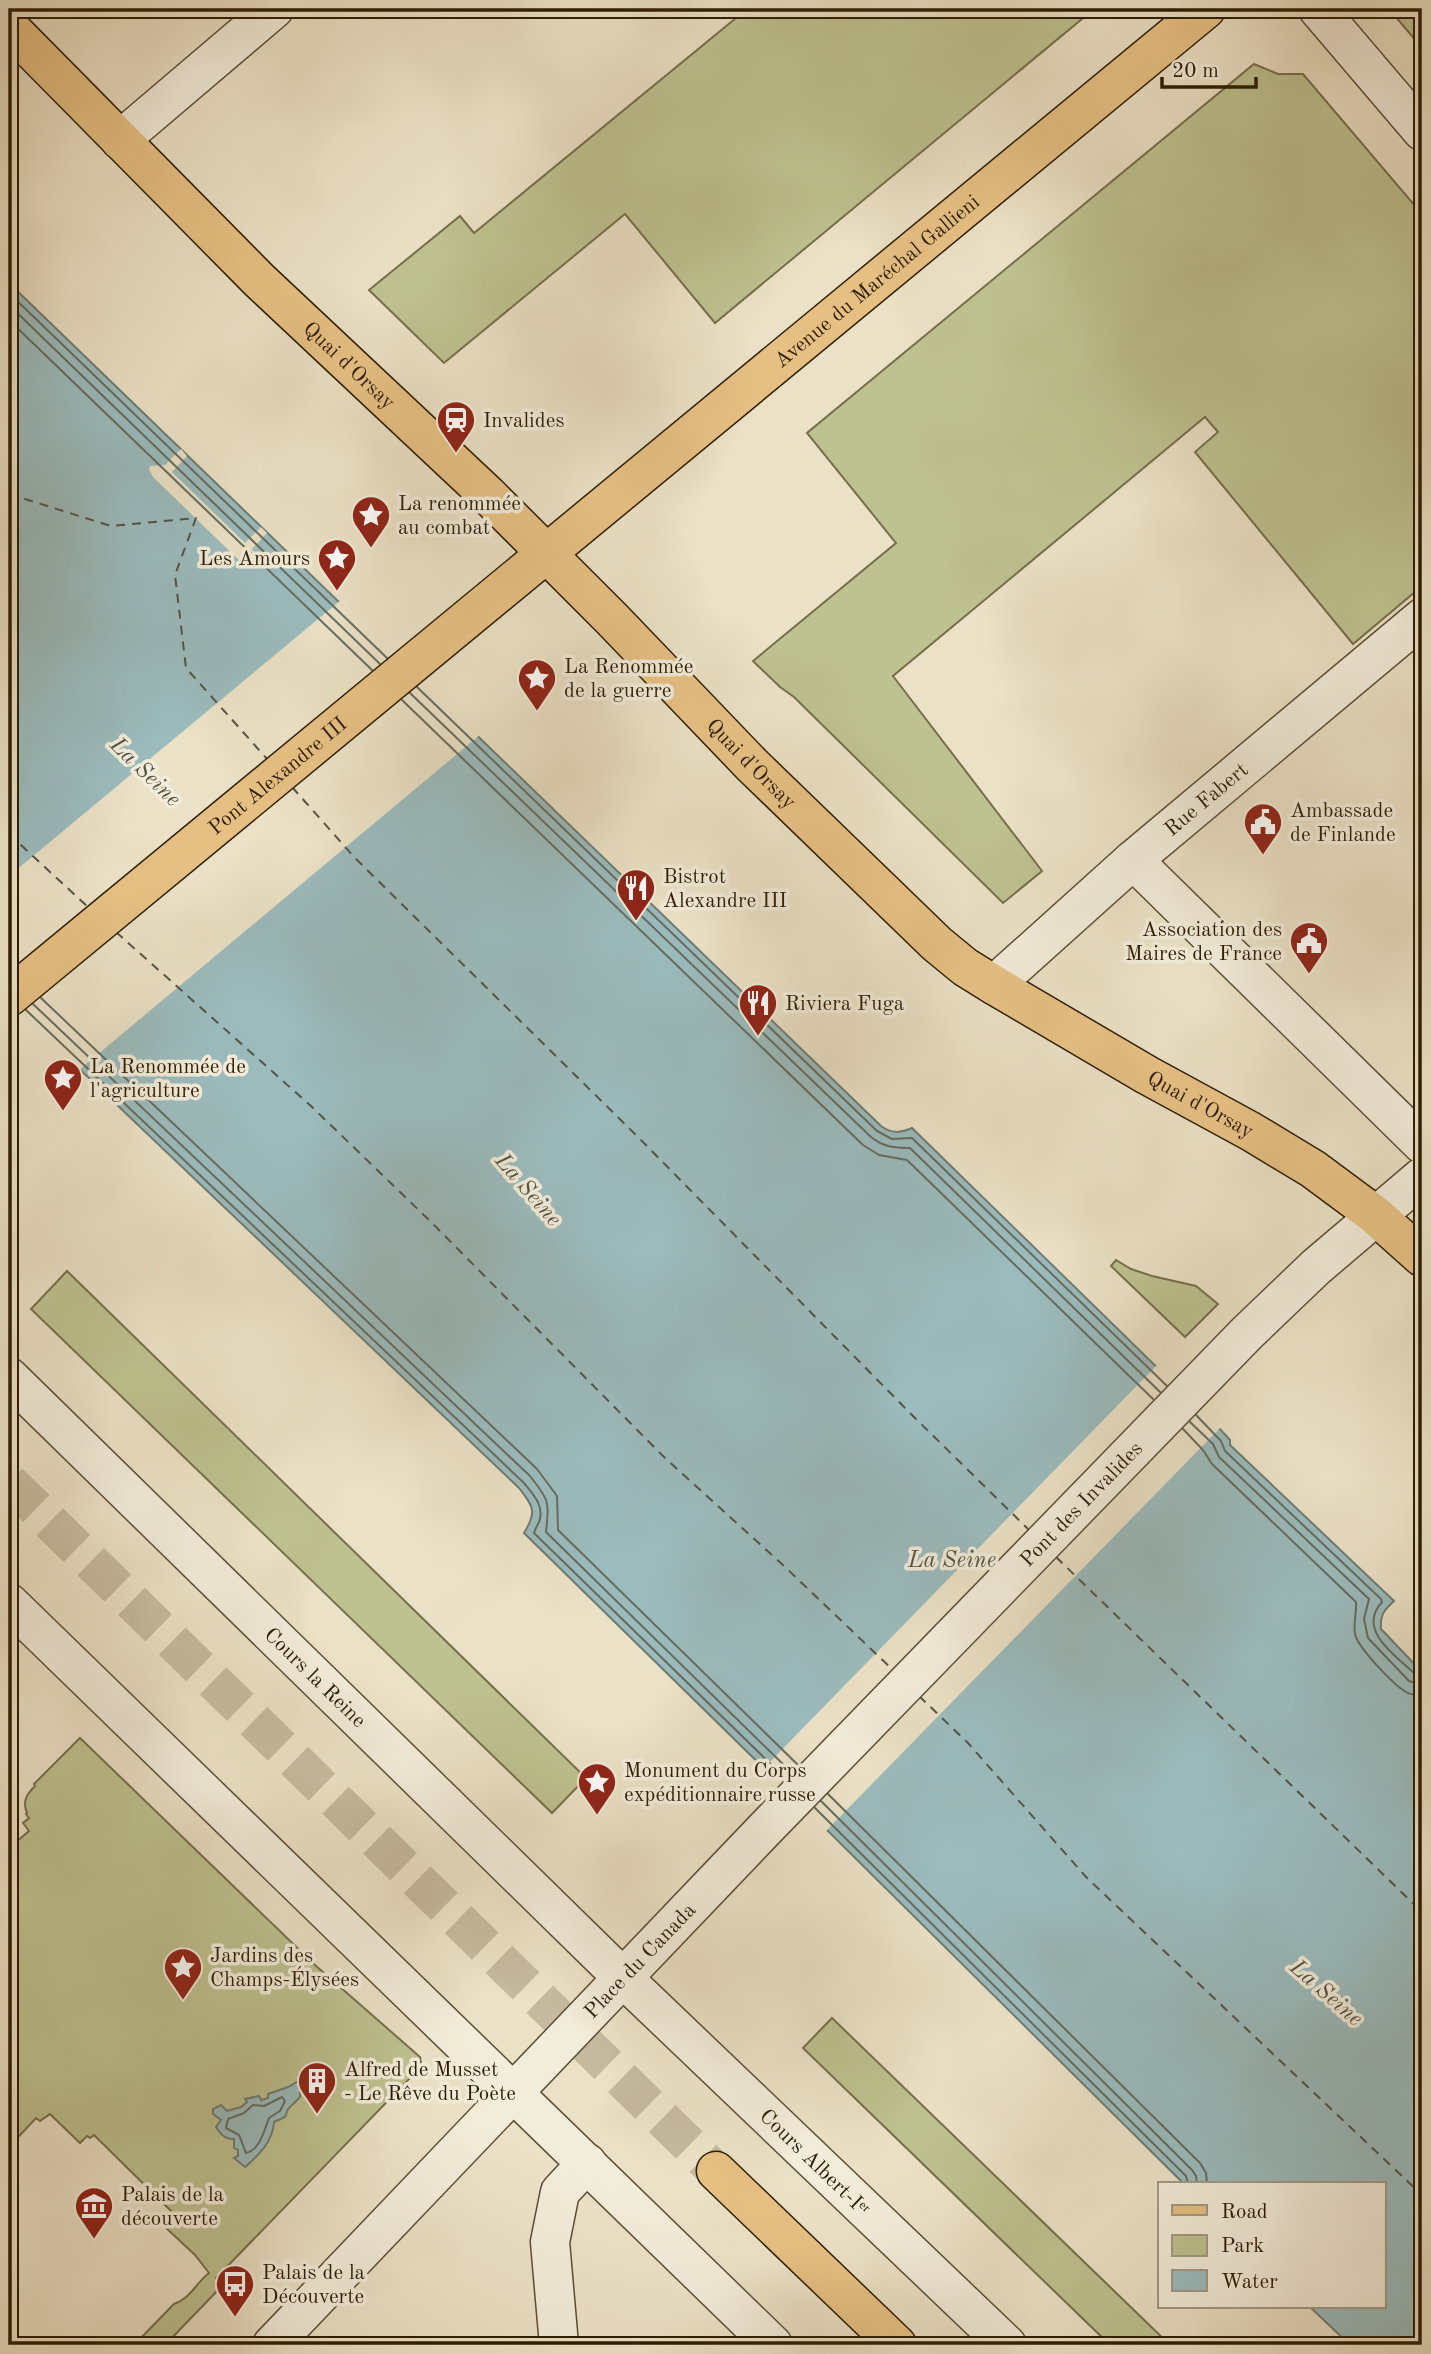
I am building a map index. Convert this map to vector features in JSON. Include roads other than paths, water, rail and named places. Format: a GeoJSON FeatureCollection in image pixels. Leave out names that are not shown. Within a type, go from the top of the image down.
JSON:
{"type":"FeatureCollection","features":[{"type":"Feature","properties":{"kind":"main road","name":"Avenue du Maréchal Gallieni"},"geometry":{"type":"LineString","coordinates":[[546,553],[1206,9]]}},
{"type":"Feature","properties":{"kind":"main road","name":"Quai d'Orsay"},"geometry":{"type":"LineString","coordinates":[[9,27],[259,280],[468,476],[681,689],[752,765],[928,935],[965,967],[994,985],[1302,1163],[1375,1215],[1422,1257]]}},
{"type":"Feature","properties":{"kind":"main road","name":"Pont Alexandre III"},"geometry":{"type":"LineString","coordinates":[[9,997],[546,553]]}},
{"type":"Feature","properties":{"kind":"main road"},"geometry":{"type":"LineString","coordinates":[[716,2171],[897,2345]]}},
{"type":"Feature","properties":{"kind":"street"},"geometry":{"type":"LineString","coordinates":[[120,140],[274,9]]}},
{"type":"Feature","properties":{"kind":"street"},"geometry":{"type":"LineString","coordinates":[[1318,9],[1422,131]]}},
{"type":"Feature","properties":{"kind":"street","name":"Rue Fabert"},"geometry":{"type":"LineString","coordinates":[[994,985],[1133,860],[1422,618]]}},
{"type":"Feature","properties":{"kind":"street"},"geometry":{"type":"LineString","coordinates":[[1133,860],[1422,1144]]}},
{"type":"Feature","properties":{"kind":"street","name":"Pont des Invalides"},"geometry":{"type":"LineString","coordinates":[[764,1830],[1247,1333],[1316,1267],[1422,1177]]}},
{"type":"Feature","properties":{"kind":"street","name":"Cours la Reine"},"geometry":{"type":"LineString","coordinates":[[9,1377],[623,1978]]}},
{"type":"Feature","properties":{"kind":"street"},"geometry":{"type":"LineString","coordinates":[[9,1603],[773,2345]]}},
{"type":"Feature","properties":{"kind":"street","name":"Place du Canada"},"geometry":{"type":"LineString","coordinates":[[271,2345],[764,1830]]}},
{"type":"Feature","properties":{"kind":"street","name":"Cours Albert-Iᵉʳ"},"geometry":{"type":"LineString","coordinates":[[623,1978],[1007,2345]]}},
{"type":"Feature","properties":{"kind":"street"},"geometry":{"type":"LineString","coordinates":[[559,2345],[550,2242],[560,2192],[587,2163]]}},
{"type":"Feature","properties":{"kind":"water","name":"La Seine"},"geometry":{"type":"Polygon","coordinates":[[[9,283],[881,1126],[896,1132],[912,1128],[1218,1427],[1230,1440],[1230,1445],[1394,1601],[1383,1613],[1381,1629],[1422,1672],[1422,2345],[1350,2345],[1311,2308],[1386,2308],[1386,2182],[1182,2182],[524,1533],[531,1520],[532,1510],[519,1488],[9,1002],[9,283]]]}},
{"type":"Feature","properties":{"kind":"water"},"geometry":{"type":"Polygon","coordinates":[[[316,2071],[320,2077],[319,2083],[311,2089],[300,2086],[300,2097],[288,2109],[285,2117],[274,2122],[268,2141],[255,2158],[245,2167],[234,2158],[238,2156],[238,2150],[234,2148],[234,2139],[226,2137],[218,2130],[216,2127],[221,2120],[213,2114],[213,2109],[221,2105],[227,2111],[241,2107],[247,2102],[245,2099],[259,2096],[261,2100],[268,2098],[268,2094],[288,2087],[316,2071]]]}},
{"type":"Feature","properties":{"kind":"tunnel"},"geometry":{"type":"LineString","coordinates":[[9,1482],[716,2171]]}},
{"type":"Feature","properties":{"kind":"place","name":"Invalides"},"geometry":{"type":"Point","coordinates":[456,454]}},
{"type":"Feature","properties":{"kind":"place","name":"La renommée au combat"},"geometry":{"type":"Point","coordinates":[371,549]}},
{"type":"Feature","properties":{"kind":"place","name":"Les Amours"},"geometry":{"type":"Point","coordinates":[337,592]}},
{"type":"Feature","properties":{"kind":"place","name":"La Renommée de la guerre"},"geometry":{"type":"Point","coordinates":[537,712]}},
{"type":"Feature","properties":{"kind":"place","name":"Ambassade de Finlande"},"geometry":{"type":"Point","coordinates":[1263,856]}},
{"type":"Feature","properties":{"kind":"place","name":"Bistrot Alexandre III"},"geometry":{"type":"Point","coordinates":[636,922]}},
{"type":"Feature","properties":{"kind":"place","name":"Association des Maires de France"},"geometry":{"type":"Point","coordinates":[1309,975]}},
{"type":"Feature","properties":{"kind":"place","name":"Riviera Fuga"},"geometry":{"type":"Point","coordinates":[758,1037]}},
{"type":"Feature","properties":{"kind":"place","name":"La Renommée de l'agriculture"},"geometry":{"type":"Point","coordinates":[63,1112]}},
{"type":"Feature","properties":{"kind":"place","name":"Monument du Corps expéditionnaire russe"},"geometry":{"type":"Point","coordinates":[597,1816]}},
{"type":"Feature","properties":{"kind":"place","name":"Jardins des Champs-Élysées"},"geometry":{"type":"Point","coordinates":[183,2001]}},
{"type":"Feature","properties":{"kind":"place","name":"Alfred de Musset - Le Rêve du Poète"},"geometry":{"type":"Point","coordinates":[317,2115]}},
{"type":"Feature","properties":{"kind":"place","name":"Palais de la découverte"},"geometry":{"type":"Point","coordinates":[94,2240]}},
{"type":"Feature","properties":{"kind":"place","name":"Palais de la Découverte"},"geometry":{"type":"Point","coordinates":[235,2318]}}]}
